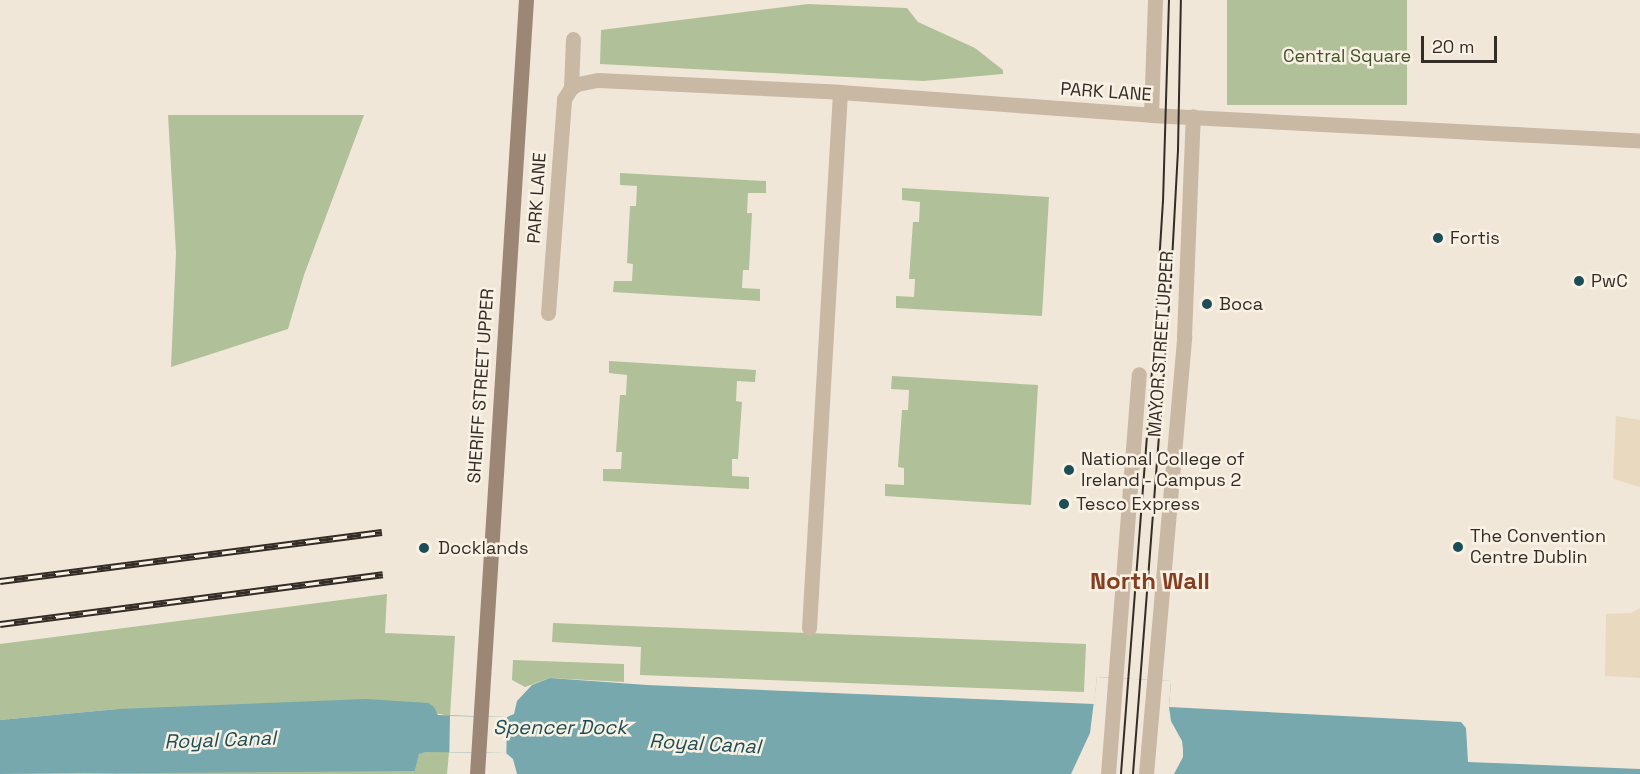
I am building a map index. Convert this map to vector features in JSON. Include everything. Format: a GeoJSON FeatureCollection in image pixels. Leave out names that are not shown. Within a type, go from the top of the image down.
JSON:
{"type":"FeatureCollection","features":[{"type":"Feature","properties":{"kind":"main road","name":"SHERIFF STREET UPPER"},"geometry":{"type":"LineString","coordinates":[[477,774],[526,0]]}},
{"type":"Feature","properties":{"kind":"street"},"geometry":{"type":"LineString","coordinates":[[1151,115],[1155,0]]}},
{"type":"Feature","properties":{"kind":"street","name":"PARK LANE"},"geometry":{"type":"LineString","coordinates":[[548,313],[564,99],[571,88],[573,39]]}},
{"type":"Feature","properties":{"kind":"street","name":"PARK LANE"},"geometry":{"type":"LineString","coordinates":[[571,88],[598,80],[840,92],[1151,115],[1640,141]]}},
{"type":"Feature","properties":{"kind":"street"},"geometry":{"type":"LineString","coordinates":[[809,628],[840,92]]}},
{"type":"Feature","properties":{"kind":"street","name":"MAYOR STREET UPPER"},"geometry":{"type":"LineString","coordinates":[[1146,774],[1184,336],[1193,116]]}},
{"type":"Feature","properties":{"kind":"street","name":"MAYOR STREET UPPER"},"geometry":{"type":"LineString","coordinates":[[1108,774],[1139,374]]}},
{"type":"Feature","properties":{"kind":"green space","name":"Central Square"},"geometry":{"type":"Polygon","coordinates":[[[1227,0],[1407,0],[1407,105],[1227,105],[1227,0]]]}},
{"type":"Feature","properties":{"kind":"green space"},"geometry":{"type":"Polygon","coordinates":[[[808,4],[907,8],[918,22],[975,48],[1003,70],[1003,74],[923,81],[600,64],[601,30],[808,4]]]}},
{"type":"Feature","properties":{"kind":"green space"},"geometry":{"type":"Polygon","coordinates":[[[168,115],[364,115],[304,275],[288,329],[171,367],[176,253],[168,115]]]}},
{"type":"Feature","properties":{"kind":"green space"},"geometry":{"type":"Polygon","coordinates":[[[620,173],[766,181],[766,193],[748,193],[747,213],[752,213],[749,270],[743,270],[742,288],[760,289],[760,301],[613,292],[614,281],[632,281],[633,264],[627,263],[630,206],[636,206],[637,186],[620,185],[620,173]]]}},
{"type":"Feature","properties":{"kind":"green space"},"geometry":{"type":"Polygon","coordinates":[[[902,188],[1049,197],[1042,316],[896,308],[896,296],[914,297],[915,279],[909,279],[913,222],[919,222],[920,202],[902,200],[902,188]]]}},
{"type":"Feature","properties":{"kind":"green space"},"geometry":{"type":"Polygon","coordinates":[[[609,361],[756,370],[755,382],[737,381],[736,401],[742,402],[738,459],[732,459],[732,476],[749,477],[749,489],[603,481],[603,469],[621,469],[622,452],[616,452],[620,395],[626,395],[627,375],[609,373],[609,361]]]}},
{"type":"Feature","properties":{"kind":"green space"},"geometry":{"type":"Polygon","coordinates":[[[892,376],[1038,385],[1031,505],[885,496],[885,484],[904,485],[904,468],[898,467],[902,410],[908,410],[909,390],[891,389],[892,376]]]}},
{"type":"Feature","properties":{"kind":"green space"},"geometry":{"type":"Polygon","coordinates":[[[387,594],[385,633],[455,636],[450,716],[435,713],[434,707],[118,709],[0,720],[0,644],[387,594]]]}},
{"type":"Feature","properties":{"kind":"green space"},"geometry":{"type":"Polygon","coordinates":[[[553,623],[1086,644],[1084,692],[640,675],[641,647],[552,642],[553,623]]]}},
{"type":"Feature","properties":{"kind":"green space"},"geometry":{"type":"Polygon","coordinates":[[[513,660],[624,664],[624,682],[550,678],[525,687],[512,680],[513,660]]]}},
{"type":"Feature","properties":{"kind":"green space"},"geometry":{"type":"Polygon","coordinates":[[[449,752],[447,774],[84,774],[217,770],[415,771],[419,753],[449,752]]]}},
{"type":"Feature","properties":{"kind":"shaded area"},"geometry":{"type":"Polygon","coordinates":[[[1616,416],[1640,420],[1640,487],[1613,479],[1616,416]]]}},
{"type":"Feature","properties":{"kind":"shaded area"},"geometry":{"type":"Polygon","coordinates":[[[1640,608],[1640,678],[1605,676],[1606,614],[1631,613],[1640,608]]]}},
{"type":"Feature","properties":{"kind":"water","name":"Spencer Dock"},"geometry":{"type":"Polygon","coordinates":[[[1097,677],[1171,681],[1169,707],[1461,722],[1466,728],[1468,762],[1640,769],[1640,774],[517,774],[513,759],[506,753],[426,752],[419,754],[415,771],[0,774],[0,720],[118,709],[366,699],[428,703],[434,707],[438,715],[507,717],[514,714],[517,701],[532,685],[550,678],[647,685],[1094,704],[1097,677]]]}},
{"type":"Feature","properties":{"kind":"pier"},"geometry":{"type":"Polygon","coordinates":[[[1097,677],[1171,681],[1169,707],[1171,721],[1182,741],[1183,749],[1183,757],[1174,774],[1071,774],[1090,733],[1097,677]]]}},
{"type":"Feature","properties":{"kind":"pier"},"geometry":{"type":"Polygon","coordinates":[[[450,716],[507,717],[506,753],[449,752],[450,716]]]}},
{"type":"Feature","properties":{"kind":"tram line"},"geometry":{"type":"LineString","coordinates":[[1121,774],[1163,202],[1169,0]]}},
{"type":"Feature","properties":{"kind":"tram line"},"geometry":{"type":"LineString","coordinates":[[1133,774],[1170,298],[1178,150],[1181,0]]}},
{"type":"Feature","properties":{"kind":"railway"},"geometry":{"type":"LineString","coordinates":[[0,581],[382,532]]}},
{"type":"Feature","properties":{"kind":"railway"},"geometry":{"type":"LineString","coordinates":[[0,624],[383,574]]}},
{"type":"Feature","properties":{"kind":"place","name":"Fortis"},"geometry":{"type":"Point","coordinates":[1438,238]}},
{"type":"Feature","properties":{"kind":"place","name":"PwC"},"geometry":{"type":"Point","coordinates":[1579,281]}},
{"type":"Feature","properties":{"kind":"place","name":"Boca"},"geometry":{"type":"Point","coordinates":[1207,304]}},
{"type":"Feature","properties":{"kind":"place","name":"National College of Ireland - Campus 2"},"geometry":{"type":"Point","coordinates":[1069,470]}},
{"type":"Feature","properties":{"kind":"place","name":"Tesco Express"},"geometry":{"type":"Point","coordinates":[1064,504]}},
{"type":"Feature","properties":{"kind":"place","name":"The Convention Centre Dublin"},"geometry":{"type":"Point","coordinates":[1458,547]}},
{"type":"Feature","properties":{"kind":"place","name":"Docklands"},"geometry":{"type":"Point","coordinates":[424,548]}},
{"type":"Feature","properties":{"kind":"district","name":"North Wall"},"geometry":{"type":"Point","coordinates":[1150,581]}},
{"type":"Feature","properties":{"kind":"water label","name":"Royal Canal"},"geometry":{"type":"Point","coordinates":[220,740]}},
{"type":"Feature","properties":{"kind":"water label","name":"Royal Canal"},"geometry":{"type":"Point","coordinates":[705,744]}}]}
